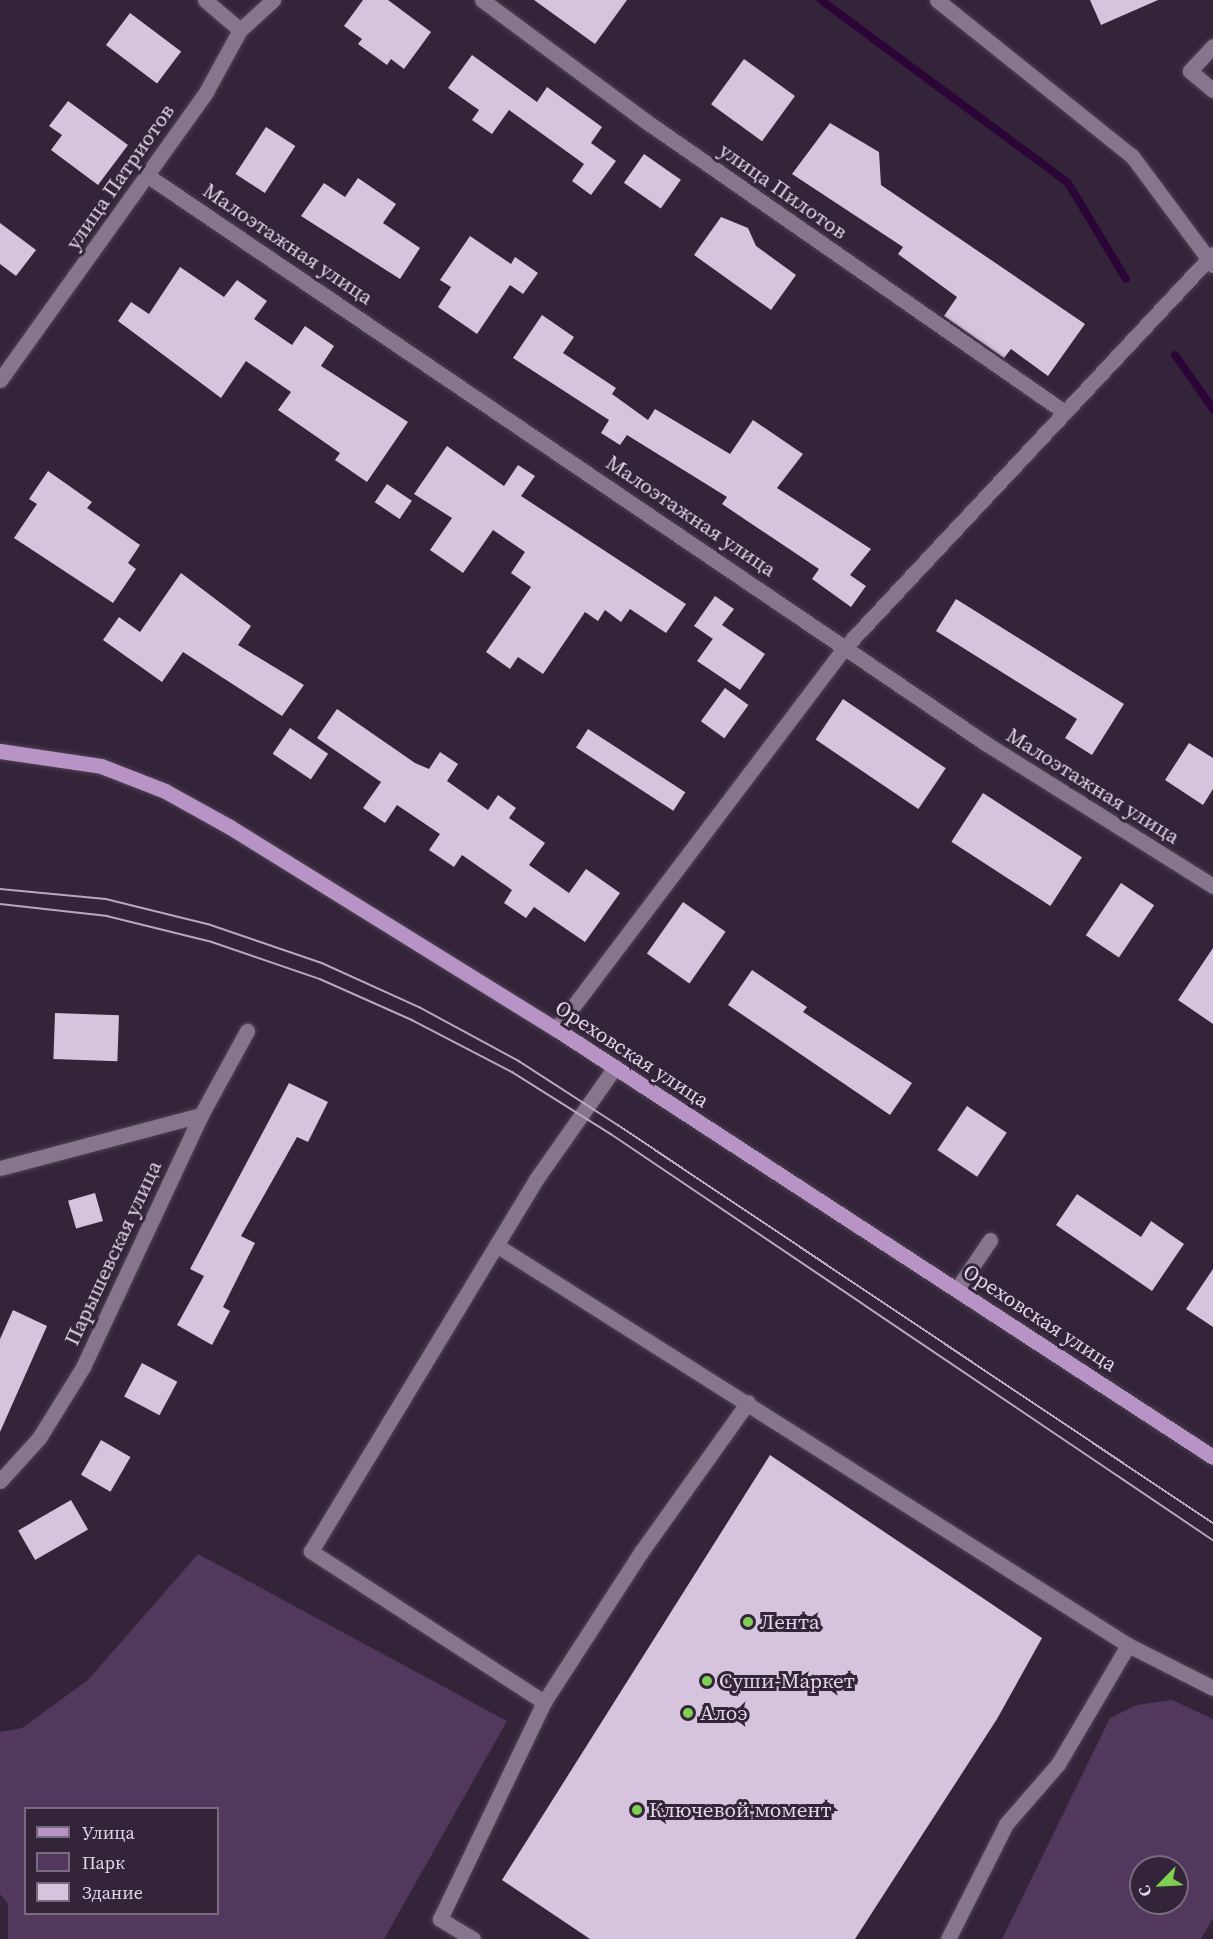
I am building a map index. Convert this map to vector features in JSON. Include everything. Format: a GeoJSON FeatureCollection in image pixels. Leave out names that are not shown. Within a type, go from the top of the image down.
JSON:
{"type":"FeatureCollection","features":[{"type":"Feature","properties":{"kind":"main road","name":"Ореховская улица"},"geometry":{"type":"LineString","coordinates":[[0,751],[101,766],[165,791],[348,897],[957,1288],[1213,1457]]}},
{"type":"Feature","properties":{"kind":"street"},"geometry":{"type":"LineString","coordinates":[[205,0],[240,30]]}},
{"type":"Feature","properties":{"kind":"street","name":"улица Патриотов"},"geometry":{"type":"LineString","coordinates":[[0,380],[148,176],[240,30],[273,0]]}},
{"type":"Feature","properties":{"kind":"street","name":"улица Пилотов"},"geometry":{"type":"LineString","coordinates":[[482,0],[647,122],[1063,411]]}},
{"type":"Feature","properties":{"kind":"street"},"geometry":{"type":"LineString","coordinates":[[556,1029],[846,646],[1063,411],[1212,260],[1132,156],[937,0]]}},
{"type":"Feature","properties":{"kind":"street"},"geometry":{"type":"LineString","coordinates":[[1213,46],[1190,71],[1213,90]]}},
{"type":"Feature","properties":{"kind":"street","name":"Малоэтажная улица"},"geometry":{"type":"LineString","coordinates":[[148,176],[846,646],[985,743],[1213,886]]}},
{"type":"Feature","properties":{"kind":"street"},"geometry":{"type":"LineString","coordinates":[[0,351],[13,361]]}},
{"type":"Feature","properties":{"kind":"street","name":"Парышевская улица"},"geometry":{"type":"LineString","coordinates":[[0,1480],[39,1438],[82,1367],[201,1115],[247,1031]]}},
{"type":"Feature","properties":{"kind":"street"},"geometry":{"type":"LineString","coordinates":[[544,1702],[311,1551],[496,1245],[615,1068]]}},
{"type":"Feature","properties":{"kind":"street"},"geometry":{"type":"LineString","coordinates":[[0,1168],[201,1115]]}},
{"type":"Feature","properties":{"kind":"street"},"geometry":{"type":"LineString","coordinates":[[957,1288],[990,1240]]}},
{"type":"Feature","properties":{"kind":"street"},"geometry":{"type":"LineString","coordinates":[[496,1245],[748,1402],[1128,1645],[1213,1688]]}},
{"type":"Feature","properties":{"kind":"street"},"geometry":{"type":"LineString","coordinates":[[473,1939],[440,1919],[544,1702],[640,1552],[748,1402]]}},
{"type":"Feature","properties":{"kind":"street"},"geometry":{"type":"LineString","coordinates":[[948,1939],[1006,1824],[1058,1764],[1128,1645]]}},
{"type":"Feature","properties":{"kind":"green space"},"geometry":{"type":"Polygon","coordinates":[[[198,1554],[507,1721],[384,1939],[8,1939],[8,1904],[0,1894],[0,1732],[22,1728],[88,1680],[198,1554]]]}},
{"type":"Feature","properties":{"kind":"green space"},"geometry":{"type":"Polygon","coordinates":[[[1172,1700],[1213,1719],[1213,1918],[1201,1939],[1002,1939],[1110,1718],[1137,1705],[1172,1700]]]}},
{"type":"Feature","properties":{"kind":"building"},"geometry":{"type":"Polygon","coordinates":[[[363,0],[388,0],[431,32],[404,69],[391,59],[387,65],[358,44],[362,39],[344,26],[363,0]]]}},
{"type":"Feature","properties":{"kind":"building"},"geometry":{"type":"Polygon","coordinates":[[[534,0],[627,0],[595,44],[534,0]]]}},
{"type":"Feature","properties":{"kind":"building"},"geometry":{"type":"Polygon","coordinates":[[[1090,0],[1158,0],[1101,25],[1090,0]]]}},
{"type":"Feature","properties":{"kind":"building"},"geometry":{"type":"Polygon","coordinates":[[[130,13],[181,52],[157,83],[106,45],[130,13]]]}},
{"type":"Feature","properties":{"kind":"building"},"geometry":{"type":"Polygon","coordinates":[[[472,55],[537,102],[547,87],[602,127],[591,143],[616,161],[591,195],[572,181],[584,164],[509,110],[492,134],[472,120],[479,110],[448,88],[472,55]]]}},
{"type":"Feature","properties":{"kind":"building"},"geometry":{"type":"Polygon","coordinates":[[[744,59],[795,96],[762,141],[711,104],[744,59]]]}},
{"type":"Feature","properties":{"kind":"building"},"geometry":{"type":"Polygon","coordinates":[[[68,101],[128,145],[98,185],[51,150],[62,135],[49,126],[68,101]]]}},
{"type":"Feature","properties":{"kind":"building"},"geometry":{"type":"Polygon","coordinates":[[[830,123],[879,152],[881,185],[1085,324],[1048,376],[1011,349],[1004,358],[944,316],[957,297],[898,254],[903,247],[792,174],[830,123]]]}},
{"type":"Feature","properties":{"kind":"building"},"geometry":{"type":"Polygon","coordinates":[[[266,127],[295,146],[265,193],[236,174],[266,127]]]}},
{"type":"Feature","properties":{"kind":"building"},"geometry":{"type":"Polygon","coordinates":[[[644,154],[681,180],[661,208],[624,183],[644,154]]]}},
{"type":"Feature","properties":{"kind":"building"},"geometry":{"type":"Polygon","coordinates":[[[358,178],[396,204],[383,223],[420,248],[400,279],[301,216],[324,183],[345,197],[358,178]]]}},
{"type":"Feature","properties":{"kind":"building"},"geometry":{"type":"Polygon","coordinates":[[[721,217],[748,228],[756,246],[796,275],[771,310],[694,255],[721,217]]]}},
{"type":"Feature","properties":{"kind":"building"},"geometry":{"type":"Polygon","coordinates":[[[0,223],[36,250],[16,276],[0,264],[0,223]]]}},
{"type":"Feature","properties":{"kind":"building"},"geometry":{"type":"Polygon","coordinates":[[[470,236],[511,264],[515,257],[538,273],[523,294],[510,285],[477,334],[438,307],[451,287],[440,280],[470,236]]]}},
{"type":"Feature","properties":{"kind":"building"},"geometry":{"type":"Polygon","coordinates":[[[180,267],[224,297],[237,280],[267,301],[254,319],[292,345],[305,326],[334,346],[321,366],[408,422],[367,482],[335,460],[340,453],[278,410],[291,392],[246,361],[221,398],[118,321],[131,302],[149,314],[180,267]]]}},
{"type":"Feature","properties":{"kind":"building"},"geometry":{"type":"Polygon","coordinates":[[[542,315],[574,337],[563,353],[616,388],[612,394],[648,420],[655,409],[730,454],[753,420],[803,454],[777,488],[871,549],[850,575],[866,586],[851,607],[812,579],[819,569],[722,504],[727,497],[627,435],[620,445],[601,433],[609,420],[513,358],[542,315]]]}},
{"type":"Feature","properties":{"kind":"building"},"geometry":{"type":"Polygon","coordinates":[[[447,446],[504,486],[518,465],[535,476],[521,496],[686,604],[666,633],[630,609],[621,622],[605,610],[598,621],[585,612],[543,674],[518,657],[510,669],[486,652],[531,587],[511,573],[525,552],[493,530],[463,573],[430,550],[452,518],[414,494],[447,446]]]}},
{"type":"Feature","properties":{"kind":"building"},"geometry":{"type":"Polygon","coordinates":[[[48,471],[92,502],[87,508],[140,545],[128,563],[136,569],[113,603],[14,538],[37,504],[29,499],[48,471]]]}},
{"type":"Feature","properties":{"kind":"building"},"geometry":{"type":"Polygon","coordinates":[[[387,484],[412,501],[400,519],[375,502],[387,484]]]}},
{"type":"Feature","properties":{"kind":"building"},"geometry":{"type":"Polygon","coordinates":[[[181,573],[251,626],[238,645],[304,685],[282,716],[183,652],[162,682],[103,640],[119,617],[140,632],[181,573]]]}},
{"type":"Feature","properties":{"kind":"building"},"geometry":{"type":"Polygon","coordinates":[[[715,596],[734,609],[722,625],[765,654],[740,690],[697,661],[713,639],[694,626],[715,596]]]}},
{"type":"Feature","properties":{"kind":"building"},"geometry":{"type":"Polygon","coordinates":[[[956,599],[1124,704],[1092,755],[1065,738],[1077,719],[936,631],[956,599]]]}},
{"type":"Feature","properties":{"kind":"building"},"geometry":{"type":"Polygon","coordinates":[[[725,688],[748,705],[724,738],[701,721],[725,688]]]}},
{"type":"Feature","properties":{"kind":"building"},"geometry":{"type":"Polygon","coordinates":[[[843,699],[946,768],[918,809],[816,740],[843,699]]]}},
{"type":"Feature","properties":{"kind":"building"},"geometry":{"type":"Polygon","coordinates":[[[337,709],[415,763],[429,769],[440,752],[458,764],[447,781],[488,810],[498,795],[516,808],[509,818],[545,843],[529,865],[569,893],[586,869],[620,893],[585,942],[534,907],[526,918],[504,903],[512,890],[462,855],[454,867],[429,850],[440,834],[397,805],[385,823],[363,808],[381,782],[317,738],[337,709]]]}},
{"type":"Feature","properties":{"kind":"building"},"geometry":{"type":"Polygon","coordinates":[[[290,728],[328,754],[311,779],[273,754],[290,728]]]}},
{"type":"Feature","properties":{"kind":"building"},"geometry":{"type":"Polygon","coordinates":[[[588,729],[685,792],[673,811],[576,747],[588,729]]]}},
{"type":"Feature","properties":{"kind":"building"},"geometry":{"type":"Polygon","coordinates":[[[1189,743],[1213,758],[1213,789],[1203,805],[1165,780],[1189,743]]]}},
{"type":"Feature","properties":{"kind":"building"},"geometry":{"type":"Polygon","coordinates":[[[983,793],[1082,857],[1050,906],[951,842],[983,793]]]}},
{"type":"Feature","properties":{"kind":"building"},"geometry":{"type":"Polygon","coordinates":[[[1121,883],[1154,905],[1119,958],[1086,935],[1121,883]]]}},
{"type":"Feature","properties":{"kind":"building"},"geometry":{"type":"Polygon","coordinates":[[[683,902],[726,932],[689,983],[647,954],[683,902]]]}},
{"type":"Feature","properties":{"kind":"building"},"geometry":{"type":"Polygon","coordinates":[[[1213,948],[1213,1024],[1178,1000],[1213,948]]]}},
{"type":"Feature","properties":{"kind":"building"},"geometry":{"type":"Polygon","coordinates":[[[752,970],[807,1007],[803,1012],[912,1083],[890,1115],[728,1005],[752,970]]]}},
{"type":"Feature","properties":{"kind":"building"},"geometry":{"type":"Polygon","coordinates":[[[55,1013],[119,1015],[117,1061],[53,1059],[55,1013]]]}},
{"type":"Feature","properties":{"kind":"building"},"geometry":{"type":"Polygon","coordinates":[[[289,1083],[328,1102],[308,1142],[297,1137],[241,1236],[255,1243],[223,1307],[230,1311],[212,1345],[177,1325],[204,1276],[190,1269],[289,1083]]]}},
{"type":"Feature","properties":{"kind":"building"},"geometry":{"type":"Polygon","coordinates":[[[967,1106],[1007,1133],[977,1177],[937,1150],[967,1106]]]}},
{"type":"Feature","properties":{"kind":"building"},"geometry":{"type":"Polygon","coordinates":[[[95,1193],[103,1221],[76,1229],[68,1201],[95,1193]]]}},
{"type":"Feature","properties":{"kind":"building"},"geometry":{"type":"Polygon","coordinates":[[[1077,1194],[1141,1237],[1151,1221],[1184,1244],[1152,1291],[1056,1225],[1077,1194]]]}},
{"type":"Feature","properties":{"kind":"building"},"geometry":{"type":"Polygon","coordinates":[[[1213,1269],[1213,1327],[1186,1309],[1213,1269]]]}},
{"type":"Feature","properties":{"kind":"building"},"geometry":{"type":"Polygon","coordinates":[[[13,1310],[47,1326],[0,1432],[0,1339],[13,1310]]]}},
{"type":"Feature","properties":{"kind":"building"},"geometry":{"type":"Polygon","coordinates":[[[142,1363],[177,1382],[159,1415],[124,1397],[142,1363]]]}},
{"type":"Feature","properties":{"kind":"building"},"geometry":{"type":"Polygon","coordinates":[[[101,1440],[130,1457],[110,1492],[81,1475],[101,1440]]]}},
{"type":"Feature","properties":{"kind":"building"},"geometry":{"type":"Polygon","coordinates":[[[770,1455],[1042,1638],[997,1719],[855,1939],[590,1939],[502,1880],[770,1455]]]}},
{"type":"Feature","properties":{"kind":"building"},"geometry":{"type":"Polygon","coordinates":[[[71,1500],[88,1529],[35,1560],[18,1531],[71,1500]]]}},
{"type":"Feature","properties":{"kind":"waterway"},"geometry":{"type":"LineString","coordinates":[[821,0],[1068,183],[1126,279]]}},
{"type":"Feature","properties":{"kind":"waterway"},"geometry":{"type":"LineString","coordinates":[[1175,355],[1213,409]]}},
{"type":"Feature","properties":{"kind":"tram line"},"geometry":{"type":"LineString","coordinates":[[0,889],[106,899],[208,924],[322,963],[419,1007],[519,1061],[618,1125],[1213,1523]]}},
{"type":"Feature","properties":{"kind":"tram line"},"geometry":{"type":"LineString","coordinates":[[0,904],[107,916],[212,942],[320,979],[412,1020],[512,1072],[611,1134],[1213,1540]]}},
{"type":"Feature","properties":{"kind":"place","name":"Лента"},"geometry":{"type":"Point","coordinates":[748,1622]}},
{"type":"Feature","properties":{"kind":"place","name":"Суши-Маркет"},"geometry":{"type":"Point","coordinates":[707,1681]}},
{"type":"Feature","properties":{"kind":"place","name":"Алоэ"},"geometry":{"type":"Point","coordinates":[688,1713]}},
{"type":"Feature","properties":{"kind":"place","name":"Ключевой момент"},"geometry":{"type":"Point","coordinates":[637,1810]}}]}
